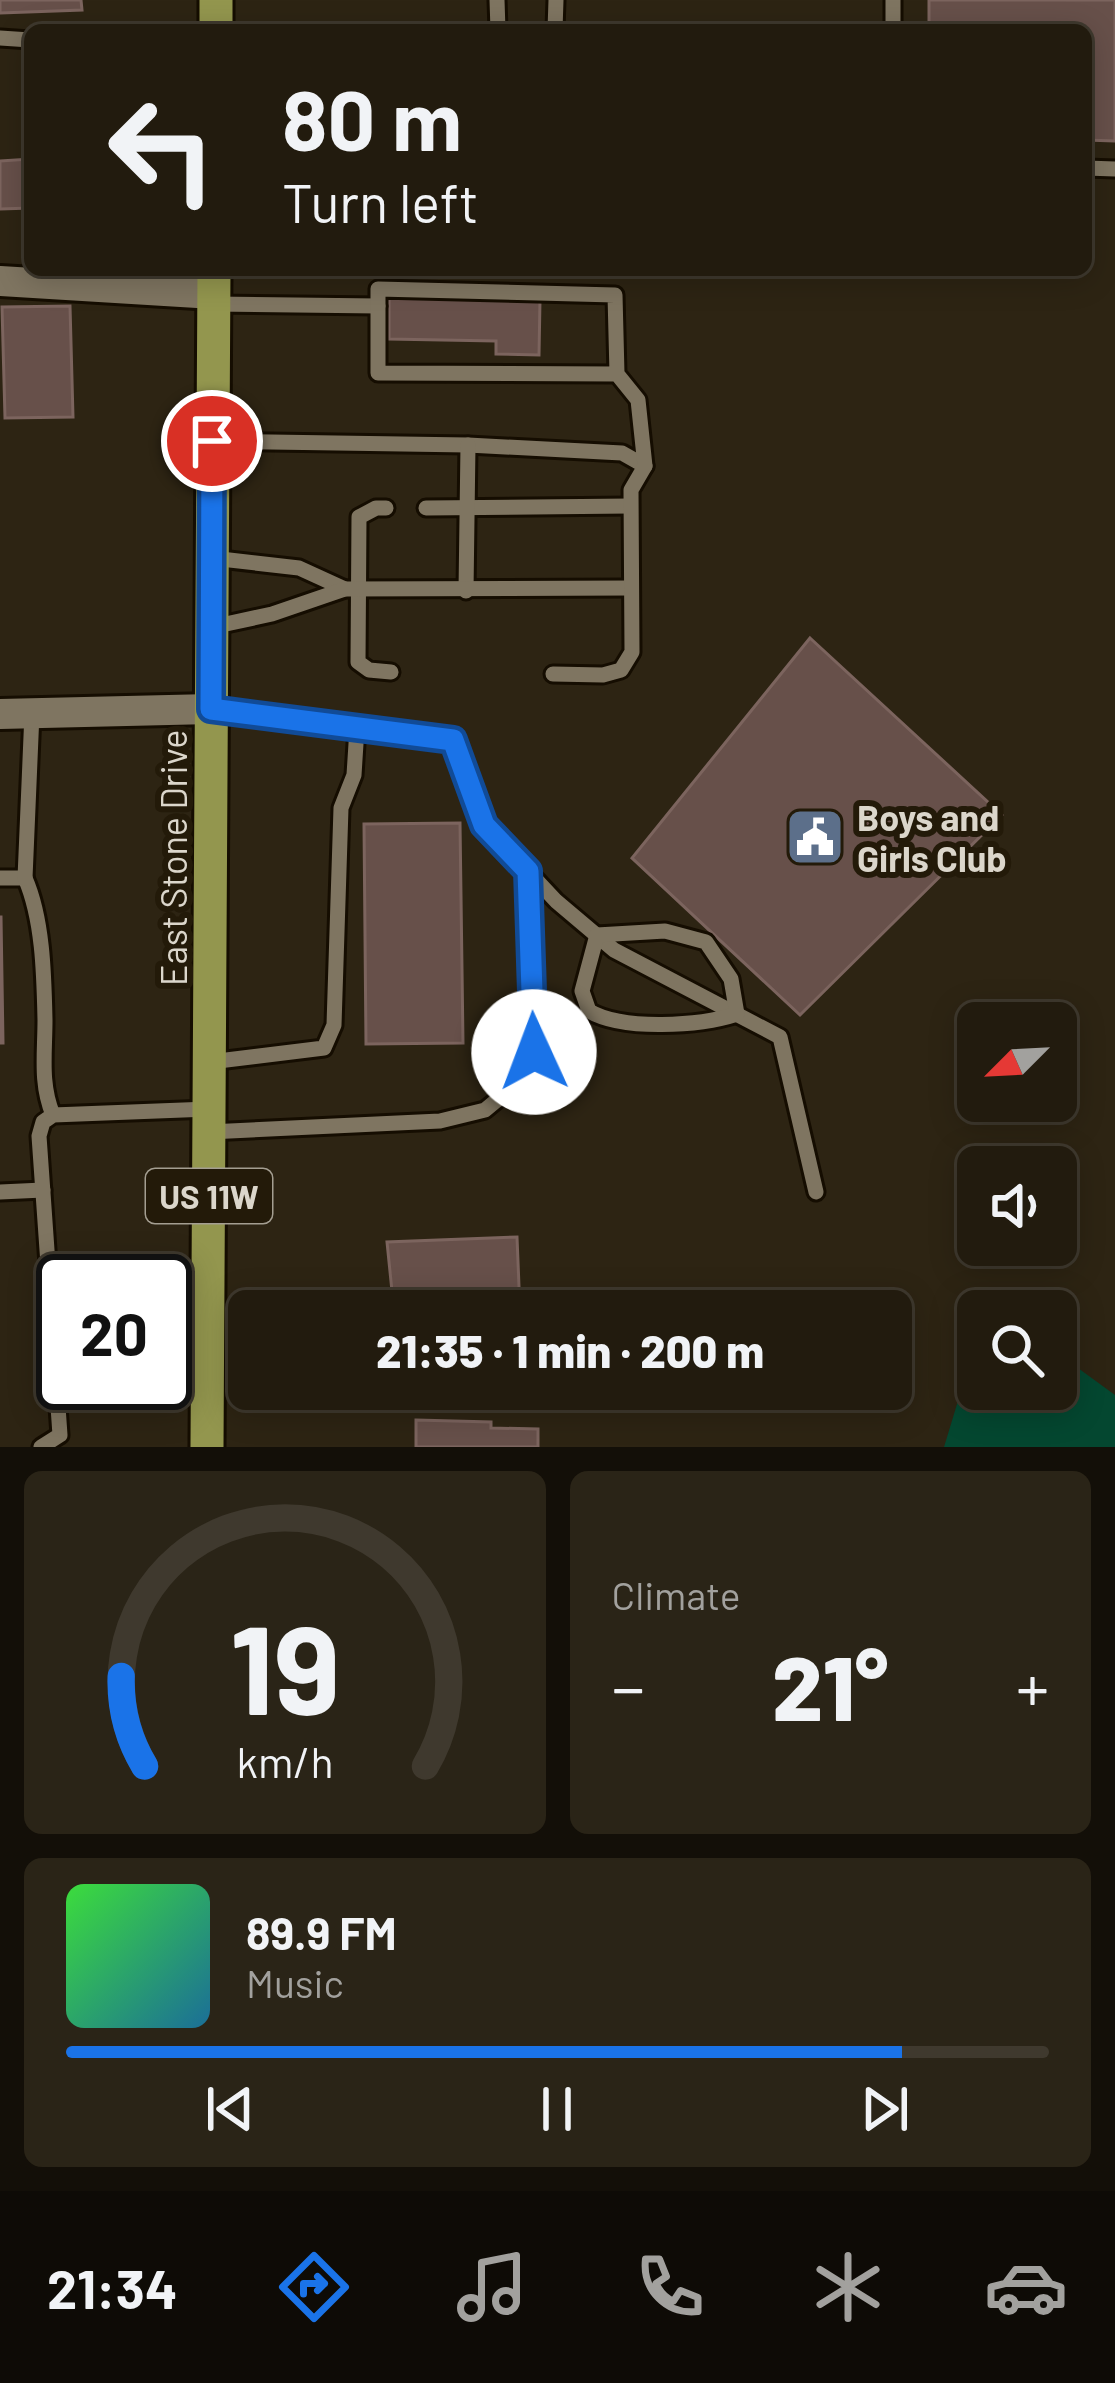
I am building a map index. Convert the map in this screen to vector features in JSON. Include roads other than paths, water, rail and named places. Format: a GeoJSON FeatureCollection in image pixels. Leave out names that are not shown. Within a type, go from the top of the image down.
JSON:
{"type":"FeatureCollection","features":[{"type":"Feature","properties":{"kind":"highway","name":"East Stone Drive"},"geometry":{"type":"LineString","coordinates":[[207,1447],[214,289]]}},
{"type":"Feature","properties":{"kind":"street"},"geometry":{"type":"LineString","coordinates":[[0,281],[214,289]]}},
{"type":"Feature","properties":{"kind":"street"},"geometry":{"type":"LineString","coordinates":[[0,714],[211,709]]}},
{"type":"Feature","properties":{"kind":"lane"},"geometry":{"type":"LineString","coordinates":[[214,289],[378,306]]}},
{"type":"Feature","properties":{"kind":"lane"},"geometry":{"type":"LineString","coordinates":[[553,674],[603,675],[621,670],[632,652],[631,490],[645,466],[638,400],[617,374],[615,295],[378,289],[378,373],[617,374]]}},
{"type":"Feature","properties":{"kind":"lane"},"geometry":{"type":"LineString","coordinates":[[212,441],[622,453],[645,466]]}},
{"type":"Feature","properties":{"kind":"lane"},"geometry":{"type":"LineString","coordinates":[[466,591],[468,446]]}},
{"type":"Feature","properties":{"kind":"lane"},"geometry":{"type":"LineString","coordinates":[[427,508],[630,506]]}},
{"type":"Feature","properties":{"kind":"lane"},"geometry":{"type":"LineString","coordinates":[[386,508],[359,517],[352,589],[358,662],[369,670],[392,672]]}},
{"type":"Feature","properties":{"kind":"lane"},"geometry":{"type":"LineString","coordinates":[[212,558],[299,568],[352,589]]}},
{"type":"Feature","properties":{"kind":"lane"},"geometry":{"type":"LineString","coordinates":[[212,627],[352,589],[631,588]]}},
{"type":"Feature","properties":{"kind":"lane"},"geometry":{"type":"LineString","coordinates":[[211,709],[453,740],[484,825],[597,935],[614,950],[780,1037],[816,1192]]}},
{"type":"Feature","properties":{"kind":"lane"},"geometry":{"type":"LineString","coordinates":[[32,713],[25,878],[34,900],[45,1018],[43,1090],[53,1114]]}},
{"type":"Feature","properties":{"kind":"lane"},"geometry":{"type":"LineString","coordinates":[[210,1062],[324,1048],[334,1025],[341,808],[354,775],[357,728]]}},
{"type":"Feature","properties":{"kind":"lane"},"geometry":{"type":"LineString","coordinates":[[41,1447],[60,1435],[39,1136],[43,1122],[53,1114],[209,1121],[440,1121],[484,1110],[521,1080],[534,1052],[528,871]]}},
{"type":"Feature","properties":{"kind":"lane"},"geometry":{"type":"LineString","coordinates":[[0,878],[25,878]]}},
{"type":"Feature","properties":{"kind":"lane"},"geometry":{"type":"LineString","coordinates":[[597,935],[665,931],[706,942],[731,979],[737,1015]]}},
{"type":"Feature","properties":{"kind":"lane"},"geometry":{"type":"LineString","coordinates":[[597,935],[582,991],[589,1011],[606,1021],[707,1024],[737,1015]]}},
{"type":"Feature","properties":{"kind":"lane"},"geometry":{"type":"LineString","coordinates":[[0,1192],[43,1190]]}},
{"type":"Feature","properties":{"kind":"place","name":"Boys and Girls Club"},"geometry":{"type":"Point","coordinates":[815,837]}}]}
